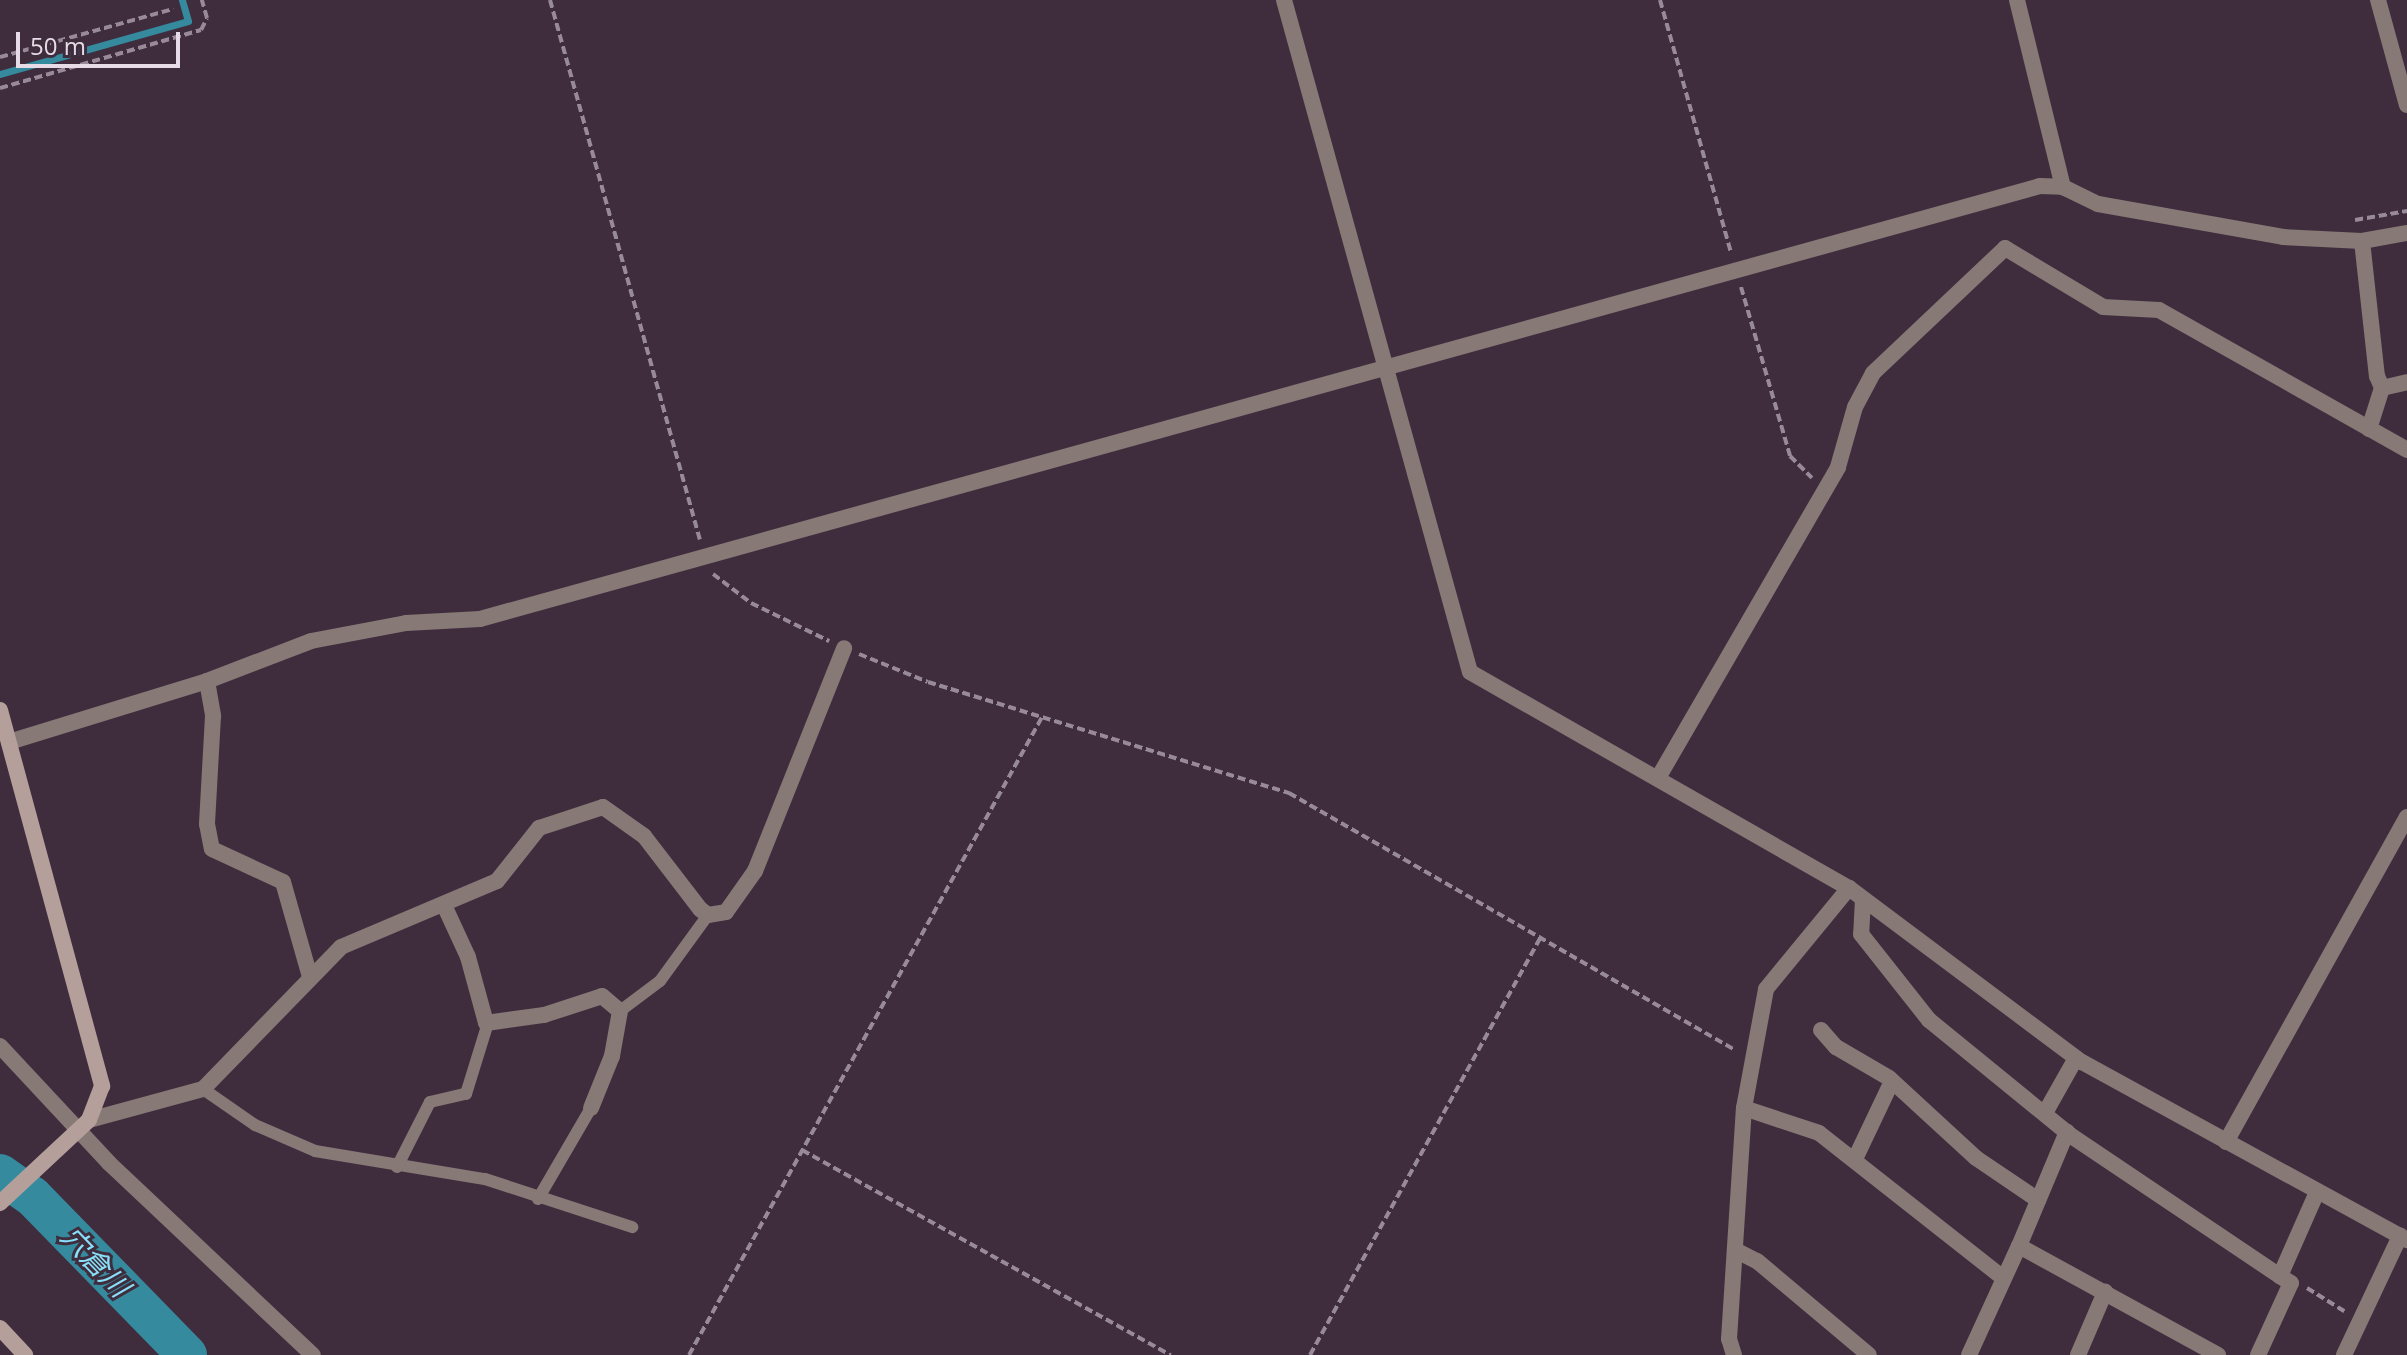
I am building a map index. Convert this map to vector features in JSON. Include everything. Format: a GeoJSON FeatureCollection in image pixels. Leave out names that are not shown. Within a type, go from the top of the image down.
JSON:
{"type":"FeatureCollection","features":[{"type":"Feature","properties":{"kind":"street"},"geometry":{"type":"LineString","coordinates":[[1284,0],[1470,672],[1849,888],[2076,1058],[2404,1238],[2344,1355]]}},
{"type":"Feature","properties":{"kind":"street"},"geometry":{"type":"LineString","coordinates":[[2017,0],[2063,187]]}},
{"type":"Feature","properties":{"kind":"street"},"geometry":{"type":"LineString","coordinates":[[2378,0],[2407,105]]}},
{"type":"Feature","properties":{"kind":"street"},"geometry":{"type":"LineString","coordinates":[[9,742],[207,681],[311,641],[406,623],[480,619],[2018,190],[2063,187],[2098,204],[2219,227],[2362,241],[2407,233]]}},
{"type":"Feature","properties":{"kind":"street"},"geometry":{"type":"LineString","coordinates":[[2362,241],[2382,388],[2369,429]]}},
{"type":"Feature","properties":{"kind":"street"},"geometry":{"type":"LineString","coordinates":[[1658,778],[1838,467],[1855,407],[1873,373],[2005,248],[2103,307],[2159,310],[2407,450]]}},
{"type":"Feature","properties":{"kind":"street"},"geometry":{"type":"LineString","coordinates":[[2382,388],[2407,382]]}},
{"type":"Feature","properties":{"kind":"street"},"geometry":{"type":"LineString","coordinates":[[81,1128],[203,1089],[310,977],[368,931],[444,905],[497,881],[539,828],[603,807],[644,836],[708,915],[726,912],[755,871],[844,648]]}},
{"type":"Feature","properties":{"kind":"street"},"geometry":{"type":"LineString","coordinates":[[207,681],[213,716],[207,824],[212,849],[283,882],[310,977]]}},
{"type":"Feature","properties":{"kind":"street"},"geometry":{"type":"LineString","coordinates":[[0,710],[100,1072],[98,1103],[81,1128],[0,1203]]}},
{"type":"Feature","properties":{"kind":"street"},"geometry":{"type":"LineString","coordinates":[[2226,1142],[2407,817]]}},
{"type":"Feature","properties":{"kind":"street"},"geometry":{"type":"LineString","coordinates":[[1734,1355],[1729,1339],[1744,1108],[1766,989],[1849,888]]}},
{"type":"Feature","properties":{"kind":"street"},"geometry":{"type":"LineString","coordinates":[[1863,899],[1861,934],[1903,993],[2067,1132],[2285,1280]]}},
{"type":"Feature","properties":{"kind":"street"},"geometry":{"type":"LineString","coordinates":[[444,905],[488,1023],[602,996],[620,1011],[612,1056],[591,1108]]}},
{"type":"Feature","properties":{"kind":"street"},"geometry":{"type":"LineString","coordinates":[[1821,1030],[1836,1047],[1892,1081],[1976,1158],[2038,1200]]}},
{"type":"Feature","properties":{"kind":"street"},"geometry":{"type":"LineString","coordinates":[[0,1046],[313,1355]]}},
{"type":"Feature","properties":{"kind":"street"},"geometry":{"type":"LineString","coordinates":[[2045,1113],[2076,1058]]}},
{"type":"Feature","properties":{"kind":"street"},"geometry":{"type":"LineString","coordinates":[[1855,1159],[1892,1081]]}},
{"type":"Feature","properties":{"kind":"street"},"geometry":{"type":"LineString","coordinates":[[1744,1108],[1805,1125],[1855,1159],[2003,1278]]}},
{"type":"Feature","properties":{"kind":"street"},"geometry":{"type":"LineString","coordinates":[[1969,1355],[2067,1132]]}},
{"type":"Feature","properties":{"kind":"street"},"geometry":{"type":"LineString","coordinates":[[2258,1355],[2317,1192]]}},
{"type":"Feature","properties":{"kind":"street"},"geometry":{"type":"LineString","coordinates":[[2019,1246],[2214,1354]]}},
{"type":"Feature","properties":{"kind":"street"},"geometry":{"type":"LineString","coordinates":[[1735,1250],[1757,1261],[1869,1355]]}},
{"type":"Feature","properties":{"kind":"street"},"geometry":{"type":"LineString","coordinates":[[2078,1355],[2105,1292]]}},
{"type":"Feature","properties":{"kind":"street"},"geometry":{"type":"LineString","coordinates":[[0,1328],[25,1355]]}},
{"type":"Feature","properties":{"kind":"lane"},"geometry":{"type":"LineString","coordinates":[[620,1011],[660,981],[708,915]]}},
{"type":"Feature","properties":{"kind":"lane"},"geometry":{"type":"LineString","coordinates":[[397,1167],[430,1102],[466,1094],[488,1023]]}},
{"type":"Feature","properties":{"kind":"lane"},"geometry":{"type":"LineString","coordinates":[[203,1089],[291,1142],[397,1167],[485,1179],[538,1199],[632,1227]]}},
{"type":"Feature","properties":{"kind":"lane"},"geometry":{"type":"LineString","coordinates":[[538,1199],[591,1108]]}},
{"type":"Feature","properties":{"kind":"path"},"geometry":{"type":"LineString","coordinates":[[0,88],[201,30],[207,18],[202,0]]}},
{"type":"Feature","properties":{"kind":"path"},"geometry":{"type":"LineString","coordinates":[[550,0],[705,557],[718,581],[751,603],[844,648],[1042,717],[1289,793],[1755,1061]]}},
{"type":"Feature","properties":{"kind":"path"},"geometry":{"type":"LineString","coordinates":[[0,57],[173,9]]}},
{"type":"Feature","properties":{"kind":"path"},"geometry":{"type":"LineString","coordinates":[[689,1355],[1042,717]]}},
{"type":"Feature","properties":{"kind":"path"},"geometry":{"type":"LineString","coordinates":[[1310,1355],[1541,937]]}},
{"type":"Feature","properties":{"kind":"path"},"geometry":{"type":"LineString","coordinates":[[802,1150],[1171,1355]]}},
{"type":"Feature","properties":{"kind":"path"},"geometry":{"type":"LineString","coordinates":[[2285,1280],[2360,1321]]}},
{"type":"Feature","properties":{"kind":"waterway"},"geometry":{"type":"LineString","coordinates":[[0,74],[188,21],[182,0]]}},
{"type":"Feature","properties":{"kind":"waterway","name":"穴倉川"},"geometry":{"type":"LineString","coordinates":[[0,1174],[32,1196],[187,1355]]}}]}
